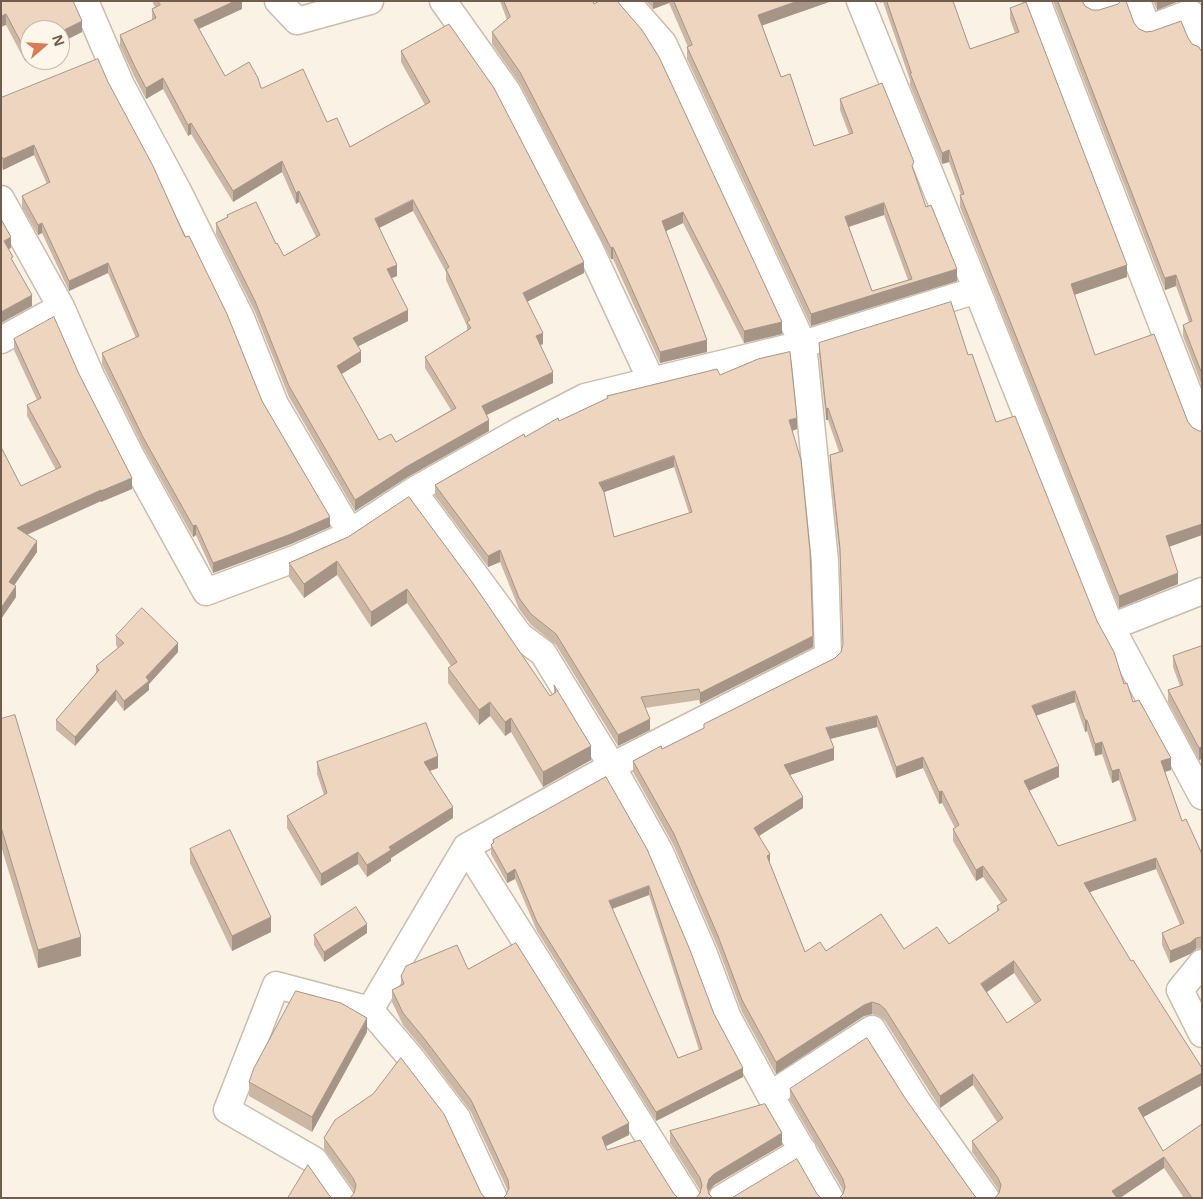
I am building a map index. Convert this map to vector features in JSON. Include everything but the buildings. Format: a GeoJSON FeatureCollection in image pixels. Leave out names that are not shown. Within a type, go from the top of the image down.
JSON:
{"type":"FeatureCollection","features":[{"type":"Feature","properties":{"kind":"street"},"geometry":{"type":"LineString","coordinates":[[85,1],[121,85],[178,191],[241,318],[275,404],[350,532]]}},
{"type":"Feature","properties":{"kind":"street"},"geometry":{"type":"LineString","coordinates":[[278,1],[297,21],[370,1]]}},
{"type":"Feature","properties":{"kind":"street"},"geometry":{"type":"LineString","coordinates":[[443,1],[507,92],[588,245],[651,380]]}},
{"type":"Feature","properties":{"kind":"street"},"geometry":{"type":"LineString","coordinates":[[370,1010],[466,847],[612,766],[828,656],[825,561],[803,344],[662,43],[626,1]]}},
{"type":"Feature","properties":{"kind":"street"},"geometry":{"type":"LineString","coordinates":[[860,1],[1111,627],[1202,796]]}},
{"type":"Feature","properties":{"kind":"street"},"geometry":{"type":"LineString","coordinates":[[1037,1],[1202,428]]}},
{"type":"Feature","properties":{"kind":"street"},"geometry":{"type":"LineString","coordinates":[[1093,1],[1095,7],[1113,1]]}},
{"type":"Feature","properties":{"kind":"street"},"geometry":{"type":"LineString","coordinates":[[1137,1],[1148,29],[1190,13],[1202,44]]}},
{"type":"Feature","properties":{"kind":"street"},"geometry":{"type":"LineString","coordinates":[[1,199],[61,307],[92,378],[131,456],[206,592],[297,558],[340,539],[413,491],[519,430],[585,396],[803,344],[977,290]]}},
{"type":"Feature","properties":{"kind":"street"},"geometry":{"type":"LineString","coordinates":[[1,340],[61,307]]}},
{"type":"Feature","properties":{"kind":"street"},"geometry":{"type":"LineString","coordinates":[[413,491],[520,636],[543,653],[612,766],[660,852],[704,954],[728,1018],[830,1198]]}},
{"type":"Feature","properties":{"kind":"street"},"geometry":{"type":"LineString","coordinates":[[1111,627],[1202,591]]}},
{"type":"Feature","properties":{"kind":"street"},"geometry":{"type":"LineString","coordinates":[[466,847],[687,1198]]}},
{"type":"Feature","properties":{"kind":"street"},"geometry":{"type":"LineString","coordinates":[[1202,963],[1180,990],[1202,1034]]}},
{"type":"Feature","properties":{"kind":"street"},"geometry":{"type":"LineString","coordinates":[[340,1198],[314,1160],[227,1110],[276,985],[370,1010],[411,1058],[457,1118],[494,1198]]}},
{"type":"Feature","properties":{"kind":"street"},"geometry":{"type":"LineString","coordinates":[[770,1095],[872,1029],[917,1101],[986,1198]]}},
{"type":"Feature","properties":{"kind":"street"},"geometry":{"type":"LineString","coordinates":[[722,1198],[803,1150]]}}]}
